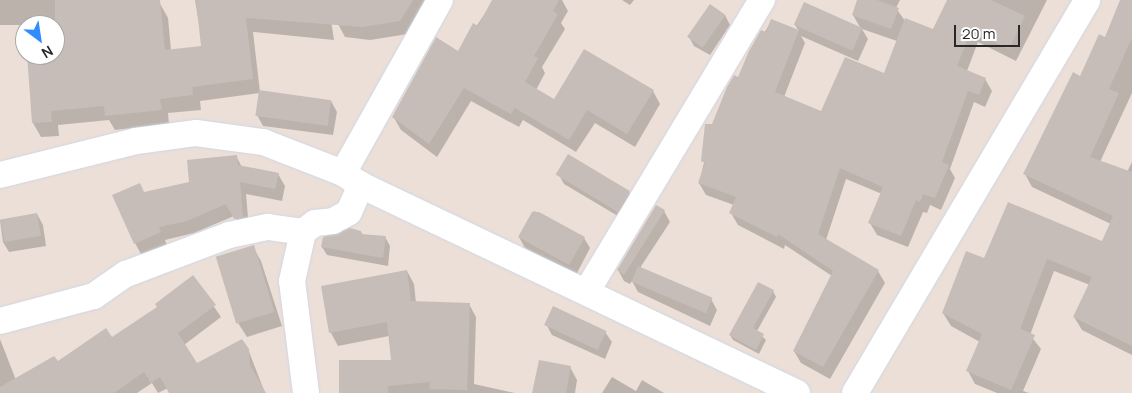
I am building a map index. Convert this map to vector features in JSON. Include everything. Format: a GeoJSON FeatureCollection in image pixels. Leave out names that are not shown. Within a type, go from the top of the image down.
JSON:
{"type":"FeatureCollection","features":[{"type":"Feature","properties":{"kind":"street"},"geometry":{"type":"LineString","coordinates":[[306,393],[292,282],[303,232],[315,223],[334,221],[349,212],[352,179],[440,0]]}},
{"type":"Feature","properties":{"kind":"street"},"geometry":{"type":"LineString","coordinates":[[586,291],[762,0]]}},
{"type":"Feature","properties":{"kind":"street"},"geometry":{"type":"LineString","coordinates":[[854,393],[1087,0]]}},
{"type":"Feature","properties":{"kind":"street"},"geometry":{"type":"LineString","coordinates":[[0,175],[136,141],[196,133],[262,142],[352,179],[797,393]]}},
{"type":"Feature","properties":{"kind":"street"},"geometry":{"type":"LineString","coordinates":[[0,321],[94,296],[126,274],[229,235],[268,227],[303,232]]}},
{"type":"Feature","properties":{"kind":"building"},"geometry":{"type":"Polygon","coordinates":[[[55,0],[160,0],[165,50],[201,46],[196,0],[413,0],[400,21],[362,27],[246,18],[253,79],[192,87],[193,95],[160,99],[162,110],[105,116],[104,106],[51,111],[52,122],[32,123],[28,65],[65,65],[65,15],[55,15],[55,0]]]}},
{"type":"Feature","properties":{"kind":"building"},"geometry":{"type":"Polygon","coordinates":[[[492,0],[559,0],[553,11],[558,14],[534,56],[538,58],[525,82],[554,99],[584,49],[654,90],[627,134],[587,110],[569,140],[515,108],[511,114],[464,88],[429,144],[392,117],[436,37],[458,51],[473,23],[478,26],[492,0]]]}},
{"type":"Feature","properties":{"kind":"building"},"geometry":{"type":"Polygon","coordinates":[[[857,0],[877,0],[899,8],[891,29],[852,15],[857,0]]]}},
{"type":"Feature","properties":{"kind":"building"},"geometry":{"type":"Polygon","coordinates":[[[947,0],[991,0],[1025,16],[1009,49],[971,31],[957,66],[986,78],[979,95],[968,91],[942,162],[949,165],[935,198],[923,194],[920,202],[916,200],[901,236],[868,223],[883,187],[840,168],[818,234],[879,270],[823,367],[793,351],[833,271],[778,234],[777,237],[729,213],[736,197],[698,183],[705,163],[701,161],[705,124],[712,124],[727,87],[734,75],[738,77],[749,51],[761,30],[766,32],[771,19],[799,30],[775,92],[821,111],[845,57],[884,73],[905,18],[933,29],[947,0]]]}},
{"type":"Feature","properties":{"kind":"building"},"geometry":{"type":"Polygon","coordinates":[[[1120,0],[1132,0],[1132,38],[1109,89],[1119,93],[1090,157],[1132,172],[1132,346],[1073,317],[1092,277],[1047,259],[1020,329],[1035,335],[1011,390],[966,371],[982,334],[942,313],[966,251],[984,258],[1008,202],[1102,241],[1113,216],[1023,174],[1073,72],[1080,76],[1099,34],[1105,37],[1120,0]]]}},
{"type":"Feature","properties":{"kind":"building"},"geometry":{"type":"Polygon","coordinates":[[[804,2],[862,28],[852,51],[794,25],[804,2]]]}},
{"type":"Feature","properties":{"kind":"building"},"geometry":{"type":"Polygon","coordinates":[[[710,4],[726,15],[703,48],[687,37],[710,4]]]}},
{"type":"Feature","properties":{"kind":"building"},"geometry":{"type":"Polygon","coordinates":[[[259,90],[331,100],[328,126],[255,116],[259,90]]]}},
{"type":"Feature","properties":{"kind":"building"},"geometry":{"type":"Polygon","coordinates":[[[568,154],[630,191],[617,212],[556,175],[568,154]]]}},
{"type":"Feature","properties":{"kind":"building"},"geometry":{"type":"Polygon","coordinates":[[[237,155],[238,165],[279,173],[275,189],[240,182],[243,217],[234,219],[226,204],[187,221],[159,227],[161,232],[134,244],[112,195],[140,183],[144,192],[189,182],[187,160],[237,155]]]}},
{"type":"Feature","properties":{"kind":"building"},"geometry":{"type":"Polygon","coordinates":[[[656,205],[665,210],[624,275],[617,270],[656,205]]]}},
{"type":"Feature","properties":{"kind":"building"},"geometry":{"type":"Polygon","coordinates":[[[532,212],[539,212],[585,237],[569,265],[518,237],[532,212]]]}},
{"type":"Feature","properties":{"kind":"building"},"geometry":{"type":"Polygon","coordinates":[[[37,213],[41,236],[5,242],[1,219],[37,213]]]}},
{"type":"Feature","properties":{"kind":"building"},"geometry":{"type":"Polygon","coordinates":[[[350,228],[361,231],[361,234],[386,236],[383,258],[321,247],[323,237],[350,228]]]}},
{"type":"Feature","properties":{"kind":"building"},"geometry":{"type":"Polygon","coordinates":[[[254,245],[274,312],[236,324],[216,257],[254,245]]]}},
{"type":"Feature","properties":{"kind":"building"},"geometry":{"type":"Polygon","coordinates":[[[638,266],[713,298],[706,313],[631,282],[638,266]]]}},
{"type":"Feature","properties":{"kind":"building"},"geometry":{"type":"Polygon","coordinates":[[[407,270],[411,301],[470,303],[467,390],[429,389],[430,382],[388,386],[388,393],[339,393],[339,360],[391,360],[387,322],[329,333],[321,286],[407,270]]]}},
{"type":"Feature","properties":{"kind":"building"},"geometry":{"type":"Polygon","coordinates":[[[193,275],[216,305],[178,333],[197,363],[242,339],[249,349],[250,365],[266,393],[169,393],[160,377],[151,383],[144,372],[114,393],[0,393],[0,387],[54,356],[58,361],[106,328],[112,337],[157,307],[155,304],[193,275]]]}},
{"type":"Feature","properties":{"kind":"building"},"geometry":{"type":"Polygon","coordinates":[[[758,282],[774,290],[753,328],[764,334],[756,350],[729,335],[758,282]]]}},
{"type":"Feature","properties":{"kind":"building"},"geometry":{"type":"Polygon","coordinates":[[[553,306],[606,331],[598,350],[544,325],[553,306]]]}},
{"type":"Feature","properties":{"kind":"building"},"geometry":{"type":"Polygon","coordinates":[[[539,360],[571,366],[566,393],[532,393],[539,360]]]}}]}
